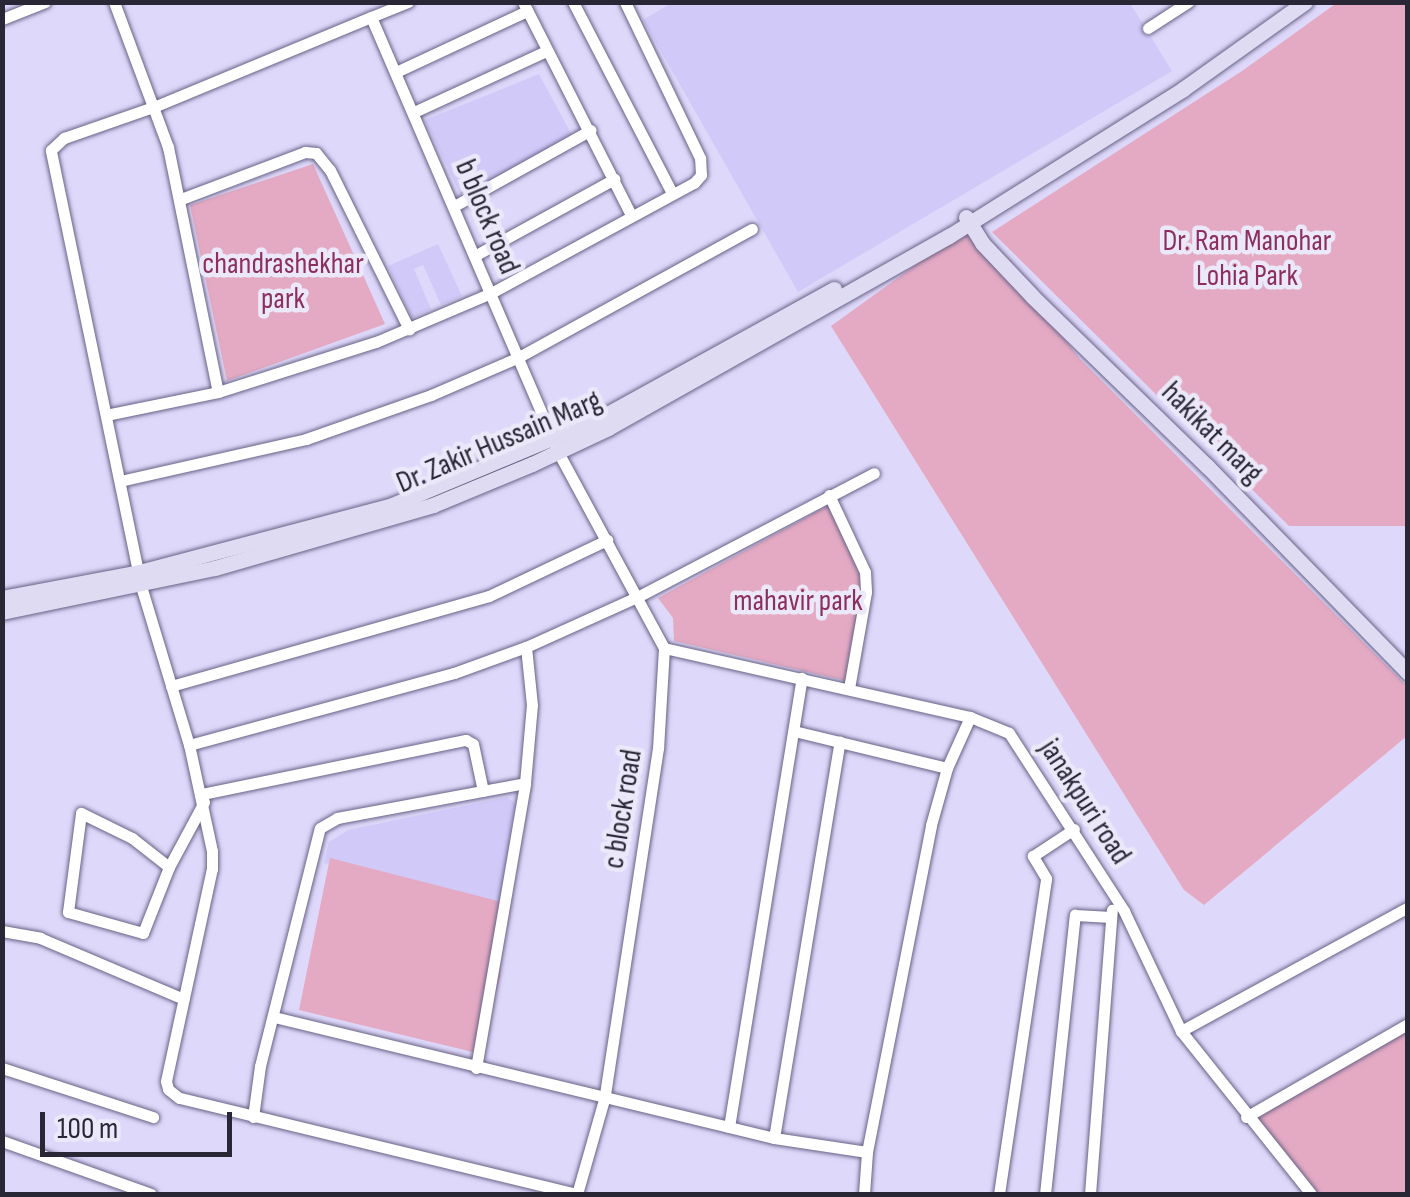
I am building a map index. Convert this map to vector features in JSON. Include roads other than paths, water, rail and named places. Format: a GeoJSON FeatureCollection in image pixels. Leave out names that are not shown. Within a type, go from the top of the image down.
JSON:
{"type":"FeatureCollection","features":[{"type":"Feature","properties":{"kind":"street"},"geometry":{"type":"LineString","coordinates":[[2,19],[45,2]]}},
{"type":"Feature","properties":{"kind":"street"},"geometry":{"type":"LineString","coordinates":[[114,2],[156,106],[182,199],[218,392]]}},
{"type":"Feature","properties":{"kind":"street"},"geometry":{"type":"LineString","coordinates":[[408,2],[156,106],[64,138],[51,150],[140,578],[204,798],[212,869],[168,1089],[180,1098],[253,1117],[577,1194]]}},
{"type":"Feature","properties":{"kind":"street"},"geometry":{"type":"LineString","coordinates":[[574,2],[672,193]]}},
{"type":"Feature","properties":{"kind":"street"},"geometry":{"type":"LineString","coordinates":[[106,415],[288,373],[409,329],[491,292],[701,175],[700,158],[626,2]]}},
{"type":"Feature","properties":{"kind":"street"},"geometry":{"type":"LineString","coordinates":[[1148,28],[1187,3]]}},
{"type":"Feature","properties":{"kind":"street","name":"Dr. Zakir Hussain Marg"},"geometry":{"type":"LineString","coordinates":[[2,612],[433,505],[555,445],[972,223],[1183,89],[1302,3]]}},
{"type":"Feature","properties":{"kind":"street"},"geometry":{"type":"LineString","coordinates":[[396,72],[524,6],[591,130],[631,215]]}},
{"type":"Feature","properties":{"kind":"street","name":"b block road"},"geometry":{"type":"LineString","coordinates":[[371,17],[456,204],[555,445]]}},
{"type":"Feature","properties":{"kind":"street"},"geometry":{"type":"LineString","coordinates":[[414,112],[546,51]]}},
{"type":"Feature","properties":{"kind":"street"},"geometry":{"type":"LineString","coordinates":[[456,204],[591,130]]}},
{"type":"Feature","properties":{"kind":"street"},"geometry":{"type":"LineString","coordinates":[[182,199],[305,152],[316,153],[330,170],[409,329]]}},
{"type":"Feature","properties":{"kind":"street"},"geometry":{"type":"LineString","coordinates":[[476,256],[614,179]]}},
{"type":"Feature","properties":{"kind":"street","name":"hakikat marg"},"geometry":{"type":"LineString","coordinates":[[972,223],[1408,674]]}},
{"type":"Feature","properties":{"kind":"street"},"geometry":{"type":"LineString","coordinates":[[120,481],[306,440],[517,358],[752,229]]}},
{"type":"Feature","properties":{"kind":"street","name":"c block road"},"geometry":{"type":"LineString","coordinates":[[555,445],[664,648],[658,748],[605,1096],[577,1194]]}},
{"type":"Feature","properties":{"kind":"street"},"geometry":{"type":"LineString","coordinates":[[190,745],[454,673],[526,646],[638,596],[874,473]]}},
{"type":"Feature","properties":{"kind":"street"},"geometry":{"type":"LineString","coordinates":[[829,495],[865,572],[866,592],[849,688]]}},
{"type":"Feature","properties":{"kind":"street"},"geometry":{"type":"LineString","coordinates":[[171,686],[489,596],[606,540]]}},
{"type":"Feature","properties":{"kind":"street","name":"Dr. Zakir Hussain Marg"},"geometry":{"type":"LineString","coordinates":[[2,598],[140,578]]}},
{"type":"Feature","properties":{"kind":"street"},"geometry":{"type":"LineString","coordinates":[[476,1068],[525,784],[532,705],[526,646]]}},
{"type":"Feature","properties":{"kind":"street","name":"janakpuri road"},"geometry":{"type":"LineString","coordinates":[[664,648],[970,717],[1010,733],[1114,894],[1180,1031],[1311,1194]]}},
{"type":"Feature","properties":{"kind":"street"},"geometry":{"type":"LineString","coordinates":[[729,1127],[802,678]]}},
{"type":"Feature","properties":{"kind":"street"},"geometry":{"type":"LineString","coordinates":[[864,1194],[867,1152],[947,768],[970,717]]}},
{"type":"Feature","properties":{"kind":"street"},"geometry":{"type":"LineString","coordinates":[[794,731],[947,768]]}},
{"type":"Feature","properties":{"kind":"street"},"geometry":{"type":"LineString","coordinates":[[168,867],[132,838],[81,813],[68,912],[143,933],[168,867],[204,798],[466,740],[473,744],[482,790]]}},
{"type":"Feature","properties":{"kind":"street"},"geometry":{"type":"LineString","coordinates":[[774,1138],[840,741]]}},
{"type":"Feature","properties":{"kind":"street"},"geometry":{"type":"LineString","coordinates":[[253,1117],[320,828],[337,818],[525,784]]}},
{"type":"Feature","properties":{"kind":"street"},"geometry":{"type":"LineString","coordinates":[[999,1194],[1046,878],[1033,856],[1074,829]]}},
{"type":"Feature","properties":{"kind":"street"},"geometry":{"type":"LineString","coordinates":[[1090,1194],[1114,894]]}},
{"type":"Feature","properties":{"kind":"street"},"geometry":{"type":"LineString","coordinates":[[1180,1031],[1408,907]]}},
{"type":"Feature","properties":{"kind":"street"},"geometry":{"type":"LineString","coordinates":[[1045,1194],[1075,914],[1111,916]]}},
{"type":"Feature","properties":{"kind":"street"},"geometry":{"type":"LineString","coordinates":[[2,931],[40,938],[184,999]]}},
{"type":"Feature","properties":{"kind":"street"},"geometry":{"type":"LineString","coordinates":[[274,1017],[774,1138],[867,1152]]}},
{"type":"Feature","properties":{"kind":"street"},"geometry":{"type":"LineString","coordinates":[[1246,1117],[1408,1024]]}},
{"type":"Feature","properties":{"kind":"street"},"geometry":{"type":"LineString","coordinates":[[2,1068],[153,1118]]}},
{"type":"Feature","properties":{"kind":"street"},"geometry":{"type":"LineString","coordinates":[[2,1141],[151,1194]]}},
{"type":"Feature","properties":{"kind":"park label","name":"Dr. Ram Manohar Lohia Park"},"geometry":{"type":"Point","coordinates":[1247,258]}},
{"type":"Feature","properties":{"kind":"park label","name":"chandrashekhar park"},"geometry":{"type":"Point","coordinates":[283,281]}},
{"type":"Feature","properties":{"kind":"park label","name":"mahavir park"},"geometry":{"type":"Point","coordinates":[798,601]}}]}
